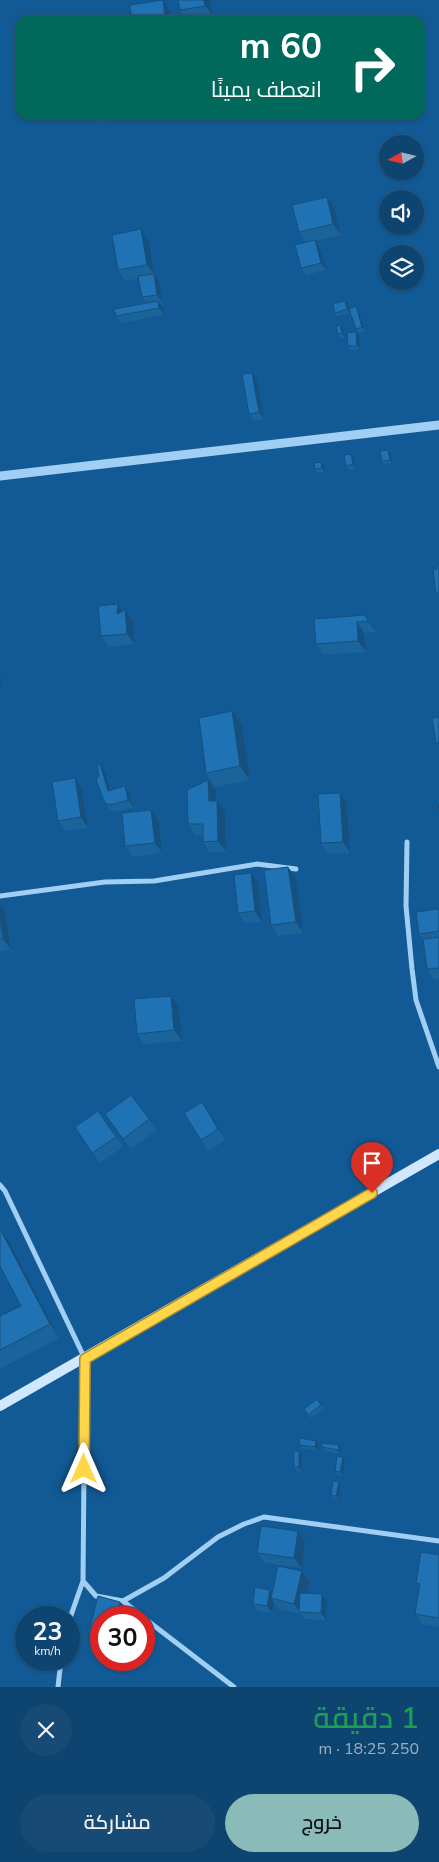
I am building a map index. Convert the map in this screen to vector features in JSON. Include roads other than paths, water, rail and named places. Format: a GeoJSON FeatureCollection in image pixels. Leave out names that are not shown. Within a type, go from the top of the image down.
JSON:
{"type":"FeatureCollection","features":[{"type":"Feature","properties":{"kind":"main road"},"geometry":{"type":"LineString","coordinates":[[0,1406],[85,1359],[439,1154]]}},
{"type":"Feature","properties":{"kind":"street"},"geometry":{"type":"LineString","coordinates":[[0,476],[439,425]]}},
{"type":"Feature","properties":{"kind":"street"},"geometry":{"type":"LineString","coordinates":[[408,842],[406,906],[416,1000],[439,1067]]}},
{"type":"Feature","properties":{"kind":"street"},"geometry":{"type":"LineString","coordinates":[[0,896],[105,882],[154,881],[257,864],[296,869]]}},
{"type":"Feature","properties":{"kind":"street"},"geometry":{"type":"LineString","coordinates":[[0,1185],[5,1191],[85,1359],[83,1581],[74,1606]]}},
{"type":"Feature","properties":{"kind":"street"},"geometry":{"type":"LineString","coordinates":[[123,1602],[164,1578],[218,1537],[264,1516],[439,1541]]}},
{"type":"Feature","properties":{"kind":"street"},"geometry":{"type":"LineString","coordinates":[[83,1581],[96,1596],[123,1602],[128,1606]]}},
{"type":"Feature","properties":{"kind":"street"},"geometry":{"type":"LineString","coordinates":[[155,1626],[234,1687]]}},
{"type":"Feature","properties":{"kind":"street"},"geometry":{"type":"LineString","coordinates":[[58,1687],[60,1671]]}}]}
